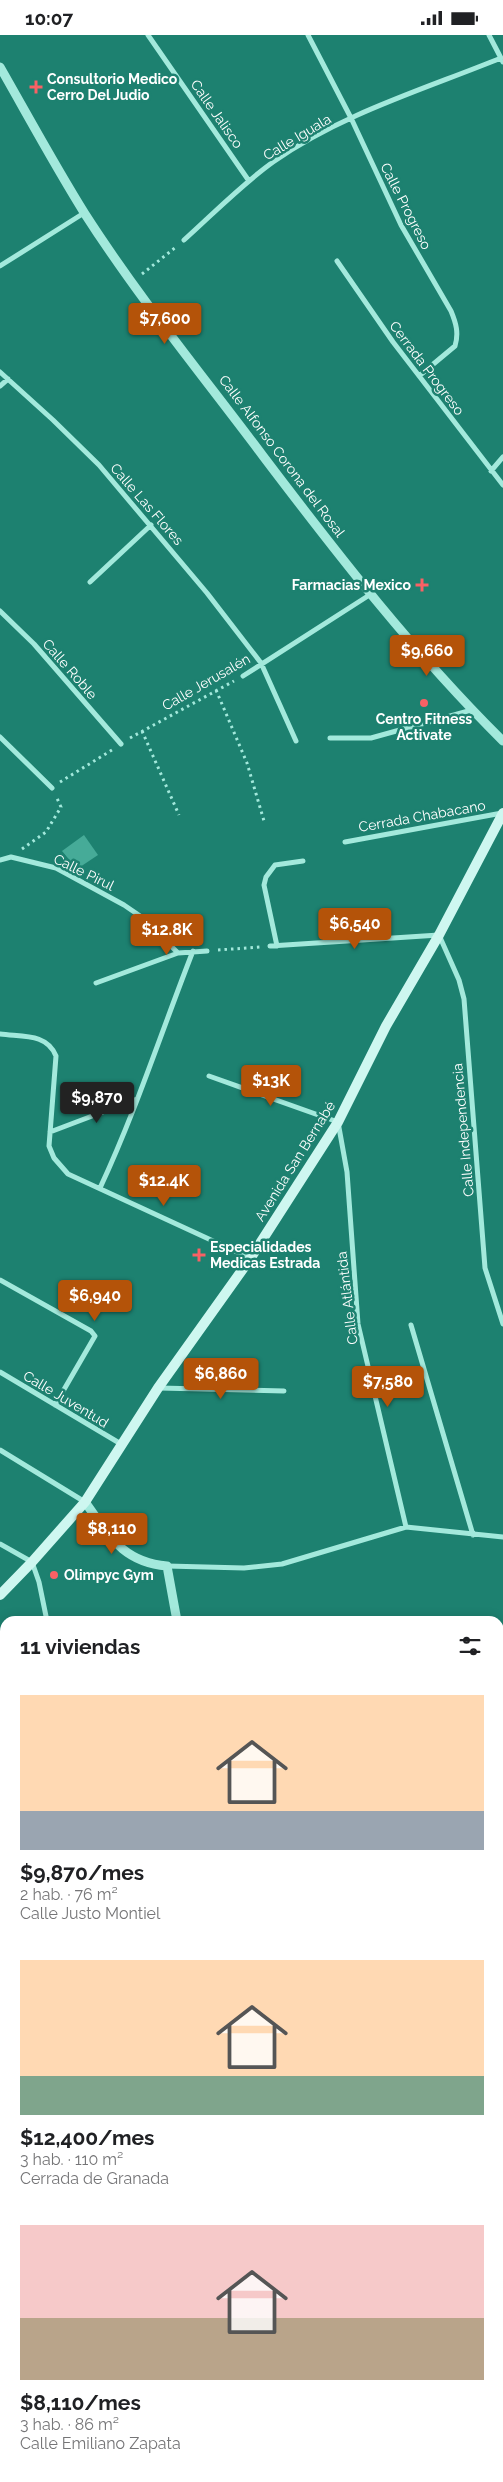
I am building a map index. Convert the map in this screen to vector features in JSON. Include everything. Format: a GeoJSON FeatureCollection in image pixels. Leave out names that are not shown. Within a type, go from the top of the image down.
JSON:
{"type":"FeatureCollection","features":[{"type":"Feature","properties":{"kind":"main road","name":"Avenida San Bernabé"},"geometry":{"type":"LineString","coordinates":[[0,1595],[32,1563],[85,1502],[158,1388],[250,1259],[338,1122],[386,1026],[439,935],[503,813]]}},
{"type":"Feature","properties":{"kind":"street","name":"Calle Jalisco"},"geometry":{"type":"LineString","coordinates":[[148,35],[249,181]]}},
{"type":"Feature","properties":{"kind":"street","name":"Calle Progreso"},"geometry":{"type":"LineString","coordinates":[[308,35],[351,118],[400,225],[451,311],[455,322],[457,337],[455,346],[419,376]]}},
{"type":"Feature","properties":{"kind":"street"},"geometry":{"type":"LineString","coordinates":[[489,35],[502,60]]}},
{"type":"Feature","properties":{"kind":"street","name":"Calle Iguala"},"geometry":{"type":"LineString","coordinates":[[184,240],[249,181],[299,145],[351,118],[502,60]]}},
{"type":"Feature","properties":{"kind":"street","name":"Calle Alfonso Corona del Rosal"},"geometry":{"type":"LineString","coordinates":[[0,67],[84,213],[132,282],[314,523],[372,594],[472,710],[503,741]]}},
{"type":"Feature","properties":{"kind":"street"},"geometry":{"type":"LineString","coordinates":[[0,266],[84,213]]}},
{"type":"Feature","properties":{"kind":"street","name":"Cerrada Progreso"},"geometry":{"type":"LineString","coordinates":[[337,261],[419,376],[503,485]]}},
{"type":"Feature","properties":{"kind":"street","name":"Calle Las Flores"},"geometry":{"type":"LineString","coordinates":[[0,372],[53,419],[99,465],[151,525],[261,663],[296,741]]}},
{"type":"Feature","properties":{"kind":"street"},"geometry":{"type":"LineString","coordinates":[[0,386],[8,379]]}},
{"type":"Feature","properties":{"kind":"street"},"geometry":{"type":"LineString","coordinates":[[491,471],[503,457]]}},
{"type":"Feature","properties":{"kind":"street"},"geometry":{"type":"LineString","coordinates":[[90,582],[151,525]]}},
{"type":"Feature","properties":{"kind":"street","name":"Calle Jerusalén"},"geometry":{"type":"LineString","coordinates":[[243,676],[372,594]]}},
{"type":"Feature","properties":{"kind":"street","name":"Calle Roble"},"geometry":{"type":"LineString","coordinates":[[0,611],[34,644],[121,744]]}},
{"type":"Feature","properties":{"kind":"street"},"geometry":{"type":"LineString","coordinates":[[330,738],[371,738],[472,710]]}},
{"type":"Feature","properties":{"kind":"street"},"geometry":{"type":"LineString","coordinates":[[0,737],[52,788]]}},
{"type":"Feature","properties":{"kind":"street","name":"Cerrada Chabacano"},"geometry":{"type":"LineString","coordinates":[[345,842],[503,813]]}},
{"type":"Feature","properties":{"kind":"street","name":"Calle Pirul"},"geometry":{"type":"LineString","coordinates":[[0,860],[11,857],[56,868],[124,905],[143,918],[178,953]]}},
{"type":"Feature","properties":{"kind":"street"},"geometry":{"type":"LineString","coordinates":[[277,946],[264,894],[266,877],[275,865],[303,861]]}},
{"type":"Feature","properties":{"kind":"street"},"geometry":{"type":"LineString","coordinates":[[270,946],[439,935]]}},
{"type":"Feature","properties":{"kind":"street","name":"Calle Independencia"},"geometry":{"type":"LineString","coordinates":[[439,935],[459,980],[464,999],[485,1268],[503,1324]]}},
{"type":"Feature","properties":{"kind":"street"},"geometry":{"type":"LineString","coordinates":[[100,1188],[122,1140],[193,951]]}},
{"type":"Feature","properties":{"kind":"street"},"geometry":{"type":"LineString","coordinates":[[96,983],[178,953],[207,951]]}},
{"type":"Feature","properties":{"kind":"street"},"geometry":{"type":"LineString","coordinates":[[0,1034],[44,1040],[52,1045],[56,1056],[49,1146],[54,1158],[68,1174],[250,1259]]}},
{"type":"Feature","properties":{"kind":"street"},"geometry":{"type":"LineString","coordinates":[[209,1075],[338,1122]]}},
{"type":"Feature","properties":{"kind":"street"},"geometry":{"type":"LineString","coordinates":[[50,1132],[137,1099]]}},
{"type":"Feature","properties":{"kind":"street","name":"Calle Atlántida"},"geometry":{"type":"LineString","coordinates":[[338,1122],[347,1172],[358,1324],[406,1527]]}},
{"type":"Feature","properties":{"kind":"street"},"geometry":{"type":"LineString","coordinates":[[0,1280],[91,1331],[95,1336],[54,1405]]}},
{"type":"Feature","properties":{"kind":"street"},"geometry":{"type":"LineString","coordinates":[[410,1325],[473,1535]]}},
{"type":"Feature","properties":{"kind":"street","name":"Calle Juventud"},"geometry":{"type":"LineString","coordinates":[[0,1372],[121,1444]]}},
{"type":"Feature","properties":{"kind":"street"},"geometry":{"type":"LineString","coordinates":[[158,1388],[284,1391]]}},
{"type":"Feature","properties":{"kind":"street"},"geometry":{"type":"LineString","coordinates":[[0,1450],[85,1502],[112,1539],[138,1561],[167,1566],[244,1568],[282,1564],[406,1527],[503,1537]]}},
{"type":"Feature","properties":{"kind":"street"},"geometry":{"type":"LineString","coordinates":[[0,1544],[32,1563],[39,1582],[46,1616]]}},
{"type":"Feature","properties":{"kind":"street"},"geometry":{"type":"LineString","coordinates":[[167,1566],[175,1616]]}},
{"type":"Feature","properties":{"kind":"path"},"geometry":{"type":"LineString","coordinates":[[132,282],[184,240]]}},
{"type":"Feature","properties":{"kind":"path","name":"Calle Jerusalén"},"geometry":{"type":"LineString","coordinates":[[52,788],[142,731],[243,676]]}},
{"type":"Feature","properties":{"kind":"path"},"geometry":{"type":"LineString","coordinates":[[216,690],[247,763],[264,821]]}},
{"type":"Feature","properties":{"kind":"path"},"geometry":{"type":"LineString","coordinates":[[142,731],[179,815]]}},
{"type":"Feature","properties":{"kind":"path"},"geometry":{"type":"LineString","coordinates":[[11,857],[46,832],[61,807],[52,788]]}},
{"type":"Feature","properties":{"kind":"path"},"geometry":{"type":"LineString","coordinates":[[207,951],[270,946]]}},
{"type":"Feature","properties":{"kind":"building"},"geometry":{"type":"Polygon","coordinates":[[[84,835],[98,855],[77,869],[62,851],[84,835]]]}},
{"type":"Feature","properties":{"kind":"place","name":"Consultorio Medico Cerro Del Judio"},"geometry":{"type":"Point","coordinates":[36,87]}},
{"type":"Feature","properties":{"kind":"place","name":"Farmacias Mexico"},"geometry":{"type":"Point","coordinates":[422,585]}},
{"type":"Feature","properties":{"kind":"place","name":"Centro Fitness Activate"},"geometry":{"type":"Point","coordinates":[424,703]}},
{"type":"Feature","properties":{"kind":"place","name":"Especialidades Medicas Estrada"},"geometry":{"type":"Point","coordinates":[199,1255]}},
{"type":"Feature","properties":{"kind":"place","name":"Olimpyc Gym"},"geometry":{"type":"Point","coordinates":[54,1575]}}]}
